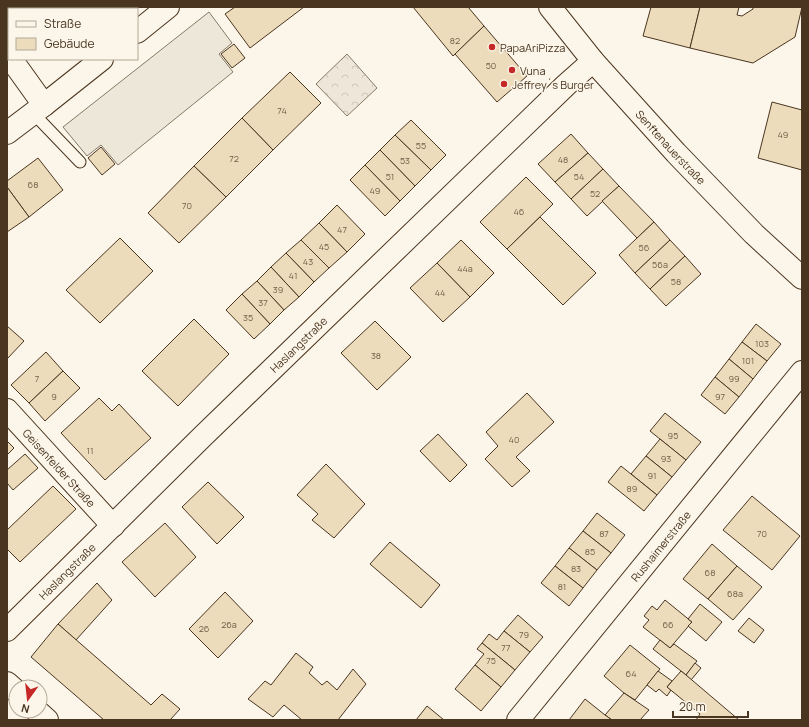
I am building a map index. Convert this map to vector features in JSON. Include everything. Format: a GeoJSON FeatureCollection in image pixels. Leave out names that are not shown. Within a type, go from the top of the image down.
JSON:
{"type":"FeatureCollection","features":[{"type":"Feature","properties":{"kind":"street"},"geometry":{"type":"LineString","coordinates":[[138,31],[168,7]]}},
{"type":"Feature","properties":{"kind":"street","name":"Senftenauerstraße"},"geometry":{"type":"LineString","coordinates":[[550,7],[593,61],[676,153],[754,234],[802,278]]}},
{"type":"Feature","properties":{"kind":"street"},"geometry":{"type":"LineString","coordinates":[[11,60],[38,109]]}},
{"type":"Feature","properties":{"kind":"street"},"geometry":{"type":"LineString","coordinates":[[7,133],[101,60]]}},
{"type":"Feature","properties":{"kind":"street","name":"Haslangstraße"},"geometry":{"type":"LineString","coordinates":[[7,630],[203,436],[560,91],[593,61]]}},
{"type":"Feature","properties":{"kind":"street","name":"Rushaimerstraße"},"geometry":{"type":"LineString","coordinates":[[518,720],[802,372]]}},
{"type":"Feature","properties":{"kind":"street","name":"Geisenfelder Straße"},"geometry":{"type":"LineString","coordinates":[[7,410],[113,526]]}},
{"type":"Feature","properties":{"kind":"lane"},"geometry":{"type":"LineString","coordinates":[[38,109],[78,155]]}},
{"type":"Feature","properties":{"kind":"green space"},"geometry":{"type":"Polygon","coordinates":[[[347,54],[377,88],[347,116],[316,84],[347,54]]]}},
{"type":"Feature","properties":{"kind":"shaded area"},"geometry":{"type":"Polygon","coordinates":[[[209,12],[232,43],[219,54],[233,72],[118,165],[101,145],[87,156],[63,127],[209,12]]]}},
{"type":"Feature","properties":{"kind":"building"},"geometry":{"type":"Polygon","coordinates":[[[235,7],[304,7],[250,48],[225,14],[235,7]]]}},
{"type":"Feature","properties":{"kind":"building"},"geometry":{"type":"Polygon","coordinates":[[[413,7],[468,7],[484,26],[453,56],[413,7]]]}},
{"type":"Feature","properties":{"kind":"building"},"geometry":{"type":"Polygon","coordinates":[[[651,7],[700,7],[690,48],[643,36],[651,7]]]}},
{"type":"Feature","properties":{"kind":"building"},"geometry":{"type":"Polygon","coordinates":[[[700,7],[739,7],[737,15],[742,16],[753,9],[753,7],[802,7],[795,37],[753,63],[690,48],[700,7]]]}},
{"type":"Feature","properties":{"kind":"building"},"geometry":{"type":"Polygon","coordinates":[[[484,26],[527,76],[497,102],[455,54],[484,26]]]}},
{"type":"Feature","properties":{"kind":"building"},"geometry":{"type":"Polygon","coordinates":[[[234,44],[245,58],[232,68],[221,54],[234,44]]]}},
{"type":"Feature","properties":{"kind":"building"},"geometry":{"type":"Polygon","coordinates":[[[290,72],[321,103],[273,150],[242,118],[290,72]]]}},
{"type":"Feature","properties":{"kind":"building"},"geometry":{"type":"Polygon","coordinates":[[[772,102],[802,110],[802,170],[758,158],[772,102]]]}},
{"type":"Feature","properties":{"kind":"building"},"geometry":{"type":"Polygon","coordinates":[[[242,118],[273,150],[226,197],[194,166],[242,118]]]}},
{"type":"Feature","properties":{"kind":"building"},"geometry":{"type":"Polygon","coordinates":[[[411,120],[446,155],[431,170],[395,135],[411,120]]]}},
{"type":"Feature","properties":{"kind":"building"},"geometry":{"type":"Polygon","coordinates":[[[571,134],[588,153],[555,182],[538,164],[571,134]]]}},
{"type":"Feature","properties":{"kind":"building"},"geometry":{"type":"Polygon","coordinates":[[[395,135],[431,170],[415,186],[380,150],[395,135]]]}},
{"type":"Feature","properties":{"kind":"building"},"geometry":{"type":"Polygon","coordinates":[[[101,147],[115,164],[102,175],[88,158],[101,147]]]}},
{"type":"Feature","properties":{"kind":"building"},"geometry":{"type":"Polygon","coordinates":[[[380,150],[415,186],[400,201],[365,165],[380,150]]]}},
{"type":"Feature","properties":{"kind":"building"},"geometry":{"type":"Polygon","coordinates":[[[588,153],[603,169],[571,199],[555,182],[588,153]]]}},
{"type":"Feature","properties":{"kind":"building"},"geometry":{"type":"Polygon","coordinates":[[[38,158],[63,190],[29,217],[7,187],[7,181],[38,158]]]}},
{"type":"Feature","properties":{"kind":"building"},"geometry":{"type":"Polygon","coordinates":[[[365,165],[400,201],[385,216],[350,180],[365,165]]]}},
{"type":"Feature","properties":{"kind":"building"},"geometry":{"type":"Polygon","coordinates":[[[194,166],[226,197],[179,243],[148,213],[194,166]]]}},
{"type":"Feature","properties":{"kind":"building"},"geometry":{"type":"Polygon","coordinates":[[[603,169],[619,186],[587,216],[571,199],[603,169]]]}},
{"type":"Feature","properties":{"kind":"building"},"geometry":{"type":"Polygon","coordinates":[[[526,177],[553,204],[507,249],[480,222],[526,177]]]}},
{"type":"Feature","properties":{"kind":"building"},"geometry":{"type":"Polygon","coordinates":[[[619,186],[654,222],[637,238],[602,201],[619,186]]]}},
{"type":"Feature","properties":{"kind":"building"},"geometry":{"type":"Polygon","coordinates":[[[7,187],[29,217],[7,232],[7,187]]]}},
{"type":"Feature","properties":{"kind":"building"},"geometry":{"type":"Polygon","coordinates":[[[337,205],[365,234],[347,252],[319,223],[337,205]]]}},
{"type":"Feature","properties":{"kind":"building"},"geometry":{"type":"Polygon","coordinates":[[[540,217],[596,273],[563,305],[507,249],[540,217]]]}},
{"type":"Feature","properties":{"kind":"building"},"geometry":{"type":"Polygon","coordinates":[[[654,222],[670,240],[635,273],[619,255],[654,222]]]}},
{"type":"Feature","properties":{"kind":"building"},"geometry":{"type":"Polygon","coordinates":[[[319,223],[347,252],[329,268],[301,240],[319,223]]]}},
{"type":"Feature","properties":{"kind":"building"},"geometry":{"type":"Polygon","coordinates":[[[120,238],[153,271],[100,323],[66,290],[120,238]]]}},
{"type":"Feature","properties":{"kind":"building"},"geometry":{"type":"Polygon","coordinates":[[[301,240],[329,268],[314,282],[286,253],[301,240]]]}},
{"type":"Feature","properties":{"kind":"building"},"geometry":{"type":"Polygon","coordinates":[[[461,240],[494,273],[470,297],[437,263],[461,240]]]}},
{"type":"Feature","properties":{"kind":"building"},"geometry":{"type":"Polygon","coordinates":[[[670,240],[685,256],[650,289],[635,273],[670,240]]]}},
{"type":"Feature","properties":{"kind":"building"},"geometry":{"type":"Polygon","coordinates":[[[286,253],[314,282],[299,297],[271,267],[286,253]]]}},
{"type":"Feature","properties":{"kind":"building"},"geometry":{"type":"Polygon","coordinates":[[[685,256],[701,274],[666,306],[650,289],[685,256]]]}},
{"type":"Feature","properties":{"kind":"building"},"geometry":{"type":"Polygon","coordinates":[[[437,263],[470,297],[443,322],[410,288],[437,263]]]}},
{"type":"Feature","properties":{"kind":"building"},"geometry":{"type":"Polygon","coordinates":[[[271,267],[299,297],[284,310],[257,281],[271,267]]]}},
{"type":"Feature","properties":{"kind":"building"},"geometry":{"type":"Polygon","coordinates":[[[257,281],[284,310],[270,324],[242,294],[257,281]]]}},
{"type":"Feature","properties":{"kind":"building"},"geometry":{"type":"Polygon","coordinates":[[[242,294],[270,324],[254,339],[226,310],[242,294]]]}},
{"type":"Feature","properties":{"kind":"building"},"geometry":{"type":"Polygon","coordinates":[[[194,319],[229,354],[178,406],[142,371],[194,319]]]}},
{"type":"Feature","properties":{"kind":"building"},"geometry":{"type":"Polygon","coordinates":[[[375,321],[411,357],[377,390],[341,353],[375,321]]]}},
{"type":"Feature","properties":{"kind":"building"},"geometry":{"type":"Polygon","coordinates":[[[756,324],[781,344],[767,361],[742,342],[756,324]]]}},
{"type":"Feature","properties":{"kind":"building"},"geometry":{"type":"Polygon","coordinates":[[[7,326],[24,341],[7,359],[7,326]]]}},
{"type":"Feature","properties":{"kind":"building"},"geometry":{"type":"Polygon","coordinates":[[[742,342],[767,361],[753,379],[729,359],[742,342]]]}},
{"type":"Feature","properties":{"kind":"building"},"geometry":{"type":"Polygon","coordinates":[[[46,352],[63,371],[29,403],[11,385],[46,352]]]}},
{"type":"Feature","properties":{"kind":"building"},"geometry":{"type":"Polygon","coordinates":[[[729,359],[753,379],[739,397],[715,377],[729,359]]]}},
{"type":"Feature","properties":{"kind":"building"},"geometry":{"type":"Polygon","coordinates":[[[63,371],[80,388],[45,421],[29,403],[63,371]]]}},
{"type":"Feature","properties":{"kind":"building"},"geometry":{"type":"Polygon","coordinates":[[[715,377],[739,397],[725,414],[701,395],[715,377]]]}},
{"type":"Feature","properties":{"kind":"building"},"geometry":{"type":"Polygon","coordinates":[[[527,393],[554,422],[516,457],[530,471],[512,487],[485,459],[498,446],[486,432],[527,393]]]}},
{"type":"Feature","properties":{"kind":"building"},"geometry":{"type":"Polygon","coordinates":[[[99,398],[112,411],[119,404],[151,438],[105,480],[61,433],[99,398]]]}},
{"type":"Feature","properties":{"kind":"building"},"geometry":{"type":"Polygon","coordinates":[[[665,413],[701,442],[686,460],[650,431],[665,413]]]}},
{"type":"Feature","properties":{"kind":"building"},"geometry":{"type":"Polygon","coordinates":[[[438,434],[467,465],[450,482],[420,451],[438,434]]]}},
{"type":"Feature","properties":{"kind":"building"},"geometry":{"type":"Polygon","coordinates":[[[660,439],[686,460],[672,477],[646,456],[660,439]]]}},
{"type":"Feature","properties":{"kind":"building"},"geometry":{"type":"Polygon","coordinates":[[[7,441],[14,448],[7,455],[7,441]]]}},
{"type":"Feature","properties":{"kind":"building"},"geometry":{"type":"Polygon","coordinates":[[[25,454],[38,468],[13,490],[7,483],[7,470],[25,454]]]}},
{"type":"Feature","properties":{"kind":"building"},"geometry":{"type":"Polygon","coordinates":[[[646,456],[672,477],[657,495],[631,474],[646,456]]]}},
{"type":"Feature","properties":{"kind":"building"},"geometry":{"type":"Polygon","coordinates":[[[326,464],[365,504],[334,538],[312,520],[318,514],[297,495],[326,464]]]}},
{"type":"Feature","properties":{"kind":"building"},"geometry":{"type":"Polygon","coordinates":[[[621,466],[657,495],[644,511],[608,482],[621,466]]]}},
{"type":"Feature","properties":{"kind":"building"},"geometry":{"type":"Polygon","coordinates":[[[208,482],[244,517],[217,544],[182,507],[208,482]]]}},
{"type":"Feature","properties":{"kind":"building"},"geometry":{"type":"Polygon","coordinates":[[[53,486],[76,509],[20,562],[7,549],[7,530],[53,486]]]}},
{"type":"Feature","properties":{"kind":"building"},"geometry":{"type":"Polygon","coordinates":[[[752,496],[800,536],[772,570],[723,530],[752,496]]]}},
{"type":"Feature","properties":{"kind":"building"},"geometry":{"type":"Polygon","coordinates":[[[597,513],[625,535],[611,553],[583,531],[597,513]]]}},
{"type":"Feature","properties":{"kind":"building"},"geometry":{"type":"Polygon","coordinates":[[[165,523],[196,557],[155,597],[122,562],[165,523]]]}},
{"type":"Feature","properties":{"kind":"building"},"geometry":{"type":"Polygon","coordinates":[[[583,531],[611,553],[597,570],[569,548],[583,531]]]}},
{"type":"Feature","properties":{"kind":"building"},"geometry":{"type":"Polygon","coordinates":[[[390,542],[440,585],[421,608],[370,564],[390,542]]]}},
{"type":"Feature","properties":{"kind":"building"},"geometry":{"type":"Polygon","coordinates":[[[712,544],[737,566],[708,599],[683,579],[712,544]]]}},
{"type":"Feature","properties":{"kind":"building"},"geometry":{"type":"Polygon","coordinates":[[[569,548],[597,570],[583,588],[555,566],[569,548]]]}},
{"type":"Feature","properties":{"kind":"building"},"geometry":{"type":"Polygon","coordinates":[[[555,566],[583,588],[569,606],[541,583],[555,566]]]}},
{"type":"Feature","properties":{"kind":"building"},"geometry":{"type":"Polygon","coordinates":[[[737,566],[762,587],[733,620],[708,599],[737,566]]]}},
{"type":"Feature","properties":{"kind":"building"},"geometry":{"type":"Polygon","coordinates":[[[97,583],[112,600],[76,640],[58,624],[97,583]]]}},
{"type":"Feature","properties":{"kind":"building"},"geometry":{"type":"Polygon","coordinates":[[[225,592],[253,621],[218,658],[189,629],[225,592]]]}},
{"type":"Feature","properties":{"kind":"building"},"geometry":{"type":"Polygon","coordinates":[[[665,600],[692,622],[670,648],[643,627],[649,620],[644,616],[652,606],[657,610],[665,600]]]}},
{"type":"Feature","properties":{"kind":"building"},"geometry":{"type":"Polygon","coordinates":[[[700,604],[722,622],[706,641],[688,626],[692,622],[688,619],[700,604]]]}},
{"type":"Feature","properties":{"kind":"building"},"geometry":{"type":"Polygon","coordinates":[[[518,615],[543,637],[530,652],[504,631],[518,615]]]}},
{"type":"Feature","properties":{"kind":"building"},"geometry":{"type":"Polygon","coordinates":[[[749,618],[764,630],[754,643],[738,631],[749,618]]]}},
{"type":"Feature","properties":{"kind":"building"},"geometry":{"type":"Polygon","coordinates":[[[58,624],[151,705],[162,694],[180,709],[170,720],[104,720],[31,657],[58,624]]]}},
{"type":"Feature","properties":{"kind":"building"},"geometry":{"type":"Polygon","coordinates":[[[504,631],[530,652],[515,670],[482,643],[489,634],[497,640],[504,631]]]}},
{"type":"Feature","properties":{"kind":"building"},"geometry":{"type":"Polygon","coordinates":[[[660,640],[670,648],[674,644],[697,661],[686,675],[653,649],[660,640]]]}},
{"type":"Feature","properties":{"kind":"building"},"geometry":{"type":"Polygon","coordinates":[[[482,643],[515,670],[501,687],[475,665],[484,654],[477,649],[482,643]]]}},
{"type":"Feature","properties":{"kind":"building"},"geometry":{"type":"Polygon","coordinates":[[[630,645],[660,669],[635,700],[604,676],[630,645]]]}},
{"type":"Feature","properties":{"kind":"building"},"geometry":{"type":"Polygon","coordinates":[[[296,653],[313,667],[309,673],[322,685],[327,681],[337,690],[353,669],[366,684],[338,720],[302,720],[284,705],[273,717],[248,699],[265,681],[271,685],[296,653]]]}},
{"type":"Feature","properties":{"kind":"building"},"geometry":{"type":"Polygon","coordinates":[[[695,663],[701,668],[691,680],[686,675],[695,663]]]}},
{"type":"Feature","properties":{"kind":"building"},"geometry":{"type":"Polygon","coordinates":[[[475,665],[501,687],[481,711],[455,689],[475,665]]]}},
{"type":"Feature","properties":{"kind":"building"},"geometry":{"type":"Polygon","coordinates":[[[658,671],[672,681],[667,687],[671,690],[667,696],[659,689],[656,692],[647,685],[658,671]]]}},
{"type":"Feature","properties":{"kind":"building"},"geometry":{"type":"Polygon","coordinates":[[[681,671],[739,720],[696,720],[700,714],[667,687],[681,671]]]}},
{"type":"Feature","properties":{"kind":"building"},"geometry":{"type":"Polygon","coordinates":[[[624,693],[649,710],[640,720],[612,720],[605,715],[624,693]]]}},
{"type":"Feature","properties":{"kind":"building"},"geometry":{"type":"Polygon","coordinates":[[[585,699],[605,715],[612,720],[569,720],[585,699]]]}},
{"type":"Feature","properties":{"kind":"building"},"geometry":{"type":"Polygon","coordinates":[[[427,706],[444,720],[416,720],[427,706]]]}},
{"type":"Feature","properties":{"kind":"place","name":"PapaAriPizza"},"geometry":{"type":"Point","coordinates":[492,47]}},
{"type":"Feature","properties":{"kind":"place","name":"Vuna"},"geometry":{"type":"Point","coordinates":[512,70]}},
{"type":"Feature","properties":{"kind":"place","name":"Jeffrey´s Burger"},"geometry":{"type":"Point","coordinates":[504,84]}}]}
